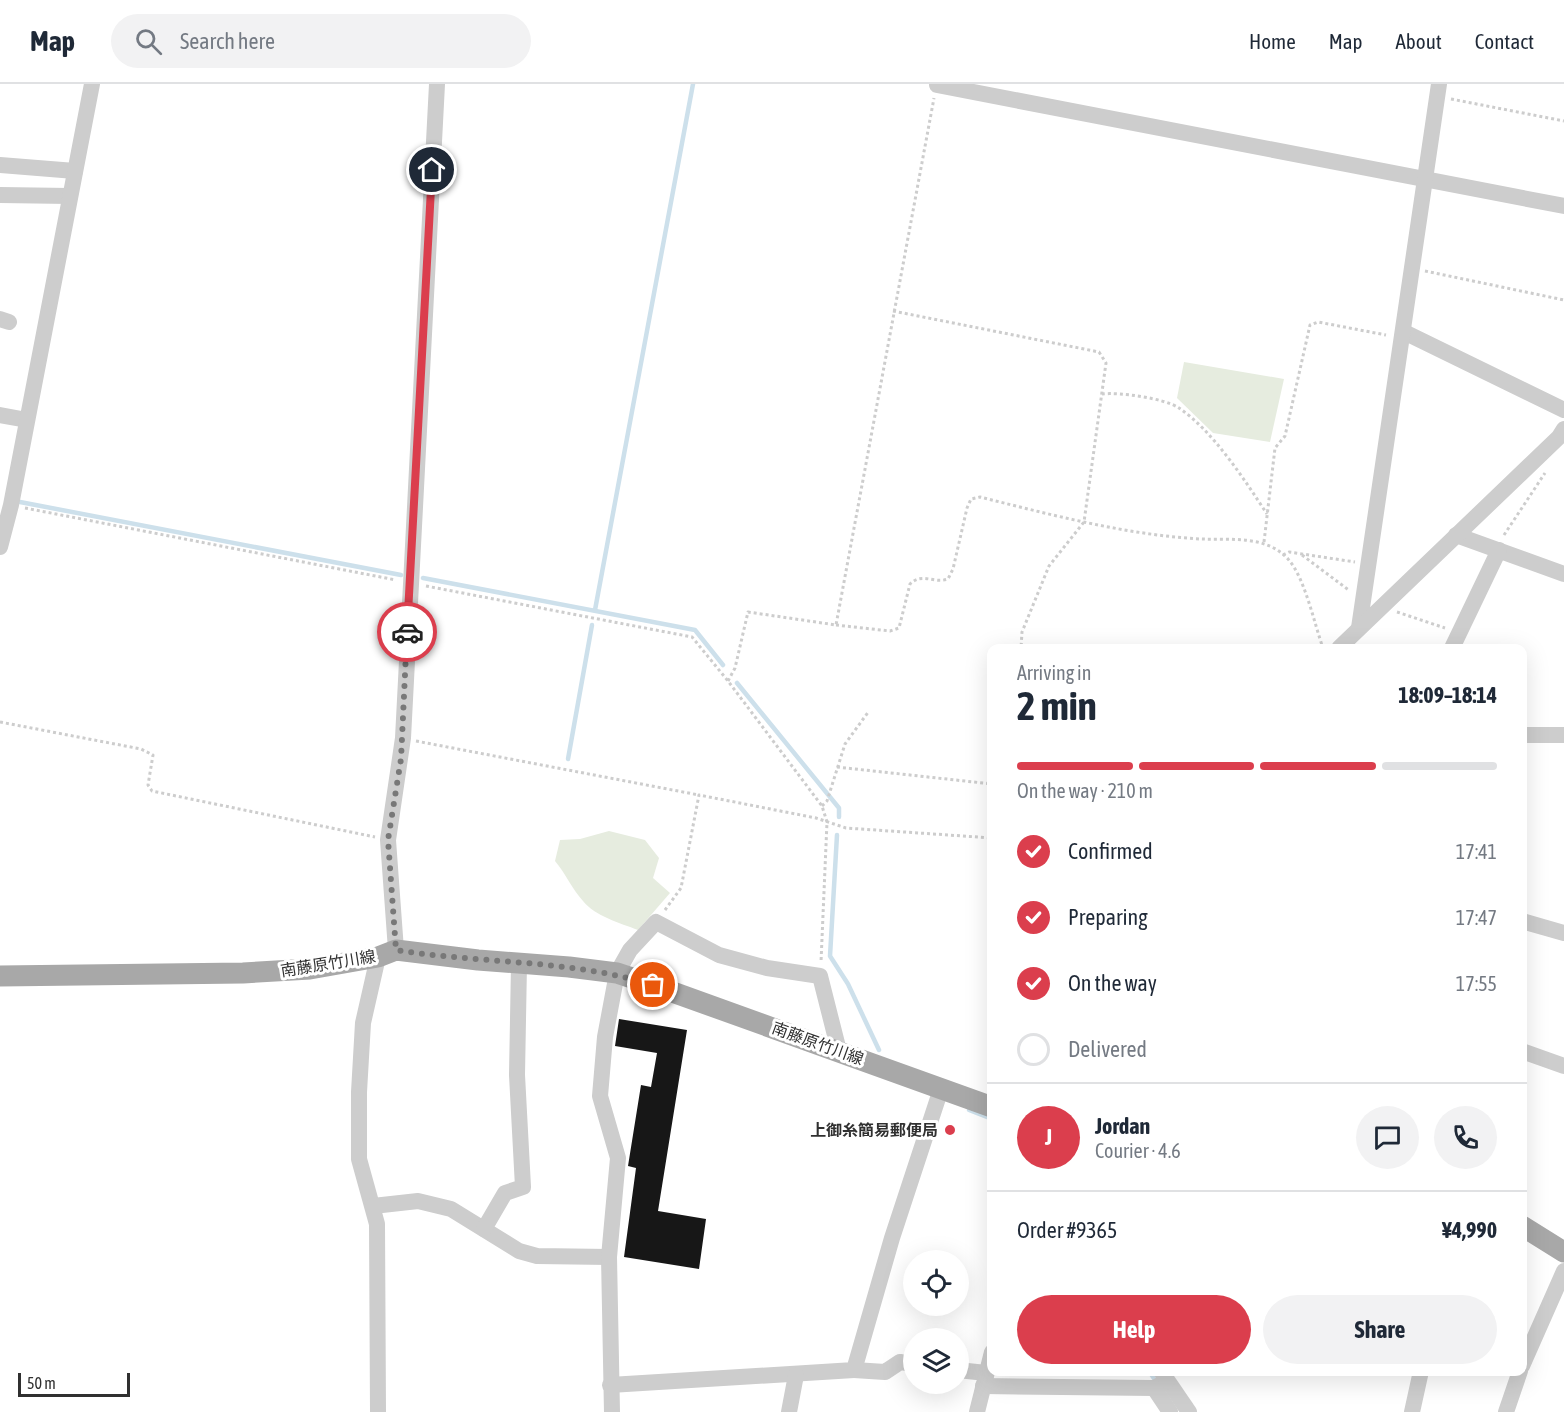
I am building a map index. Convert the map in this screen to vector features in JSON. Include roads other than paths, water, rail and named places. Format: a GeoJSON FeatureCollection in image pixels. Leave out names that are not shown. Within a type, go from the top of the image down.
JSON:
{"type":"FeatureCollection","features":[{"type":"Feature","properties":{"kind":"main road","name":"南藤原竹川線"},"geometry":{"type":"LineString","coordinates":[[0,976],[243,973],[310,969],[387,953],[569,966],[617,973],[987,1105]]}},
{"type":"Feature","properties":{"kind":"main road"},"geometry":{"type":"LineString","coordinates":[[1527,1229],[1564,1252]]}},
{"type":"Feature","properties":{"kind":"street"},"geometry":{"type":"LineString","coordinates":[[0,547],[11,505],[92,84]]}},
{"type":"Feature","properties":{"kind":"street"},"geometry":{"type":"LineString","coordinates":[[378,1412],[377,1224],[359,1159],[359,1092],[363,1023],[387,953],[388,836],[403,738],[409,582],[437,84]]}},
{"type":"Feature","properties":{"kind":"street"},"geometry":{"type":"LineString","coordinates":[[937,85],[1564,207]]}},
{"type":"Feature","properties":{"kind":"street"},"geometry":{"type":"LineString","coordinates":[[1359,628],[1438,90]]}},
{"type":"Feature","properties":{"kind":"street"},"geometry":{"type":"LineString","coordinates":[[0,165],[75,171]]}},
{"type":"Feature","properties":{"kind":"street"},"geometry":{"type":"LineString","coordinates":[[0,195],[70,196]]}},
{"type":"Feature","properties":{"kind":"street"},"geometry":{"type":"LineString","coordinates":[[1403,335],[1564,410]]}},
{"type":"Feature","properties":{"kind":"street"},"geometry":{"type":"LineString","coordinates":[[0,415],[27,420]]}},
{"type":"Feature","properties":{"kind":"street"},"geometry":{"type":"LineString","coordinates":[[1344,644],[1557,439],[1564,429]]}},
{"type":"Feature","properties":{"kind":"street"},"geometry":{"type":"LineString","coordinates":[[1456,535],[1564,574]]}},
{"type":"Feature","properties":{"kind":"street"},"geometry":{"type":"LineString","coordinates":[[1453,640],[1499,550]]}},
{"type":"Feature","properties":{"kind":"street"},"geometry":{"type":"LineString","coordinates":[[1527,735],[1564,735]]}},
{"type":"Feature","properties":{"kind":"street"},"geometry":{"type":"LineString","coordinates":[[612,1412],[609,1257],[618,1158],[600,1096],[605,1037],[617,973],[630,950],[656,922],[719,955],[767,968],[820,976],[839,1051]]}},
{"type":"Feature","properties":{"kind":"street"},"geometry":{"type":"LineString","coordinates":[[1527,922],[1564,933]]}},
{"type":"Feature","properties":{"kind":"street"},"geometry":{"type":"LineString","coordinates":[[484,1229],[505,1193],[523,1187],[517,1075],[519,964]]}},
{"type":"Feature","properties":{"kind":"street"},"geometry":{"type":"LineString","coordinates":[[1527,1053],[1564,1066]]}},
{"type":"Feature","properties":{"kind":"street"},"geometry":{"type":"LineString","coordinates":[[854,1370],[892,1238],[941,1089]]}},
{"type":"Feature","properties":{"kind":"street"},"geometry":{"type":"LineString","coordinates":[[373,1206],[418,1201],[451,1209],[519,1251],[537,1256],[609,1257]]}},
{"type":"Feature","properties":{"kind":"street"},"geometry":{"type":"LineString","coordinates":[[1527,1355],[1564,1272]]}},
{"type":"Feature","properties":{"kind":"street"},"geometry":{"type":"LineString","coordinates":[[610,1385],[854,1370],[885,1372],[903,1362]]}},
{"type":"Feature","properties":{"kind":"street"},"geometry":{"type":"LineString","coordinates":[[977,1412],[987,1372]]}},
{"type":"Feature","properties":{"kind":"street"},"geometry":{"type":"LineString","coordinates":[[789,1412],[796,1374]]}},
{"type":"Feature","properties":{"kind":"street"},"geometry":{"type":"LineString","coordinates":[[969,1374],[985,1380],[1161,1381],[1189,1412]]}},
{"type":"Feature","properties":{"kind":"street"},"geometry":{"type":"LineString","coordinates":[[1412,1412],[1420,1376]]}},
{"type":"Feature","properties":{"kind":"street"},"geometry":{"type":"LineString","coordinates":[[1506,1412],[1518,1376]]}},
{"type":"Feature","properties":{"kind":"street"},"geometry":{"type":"LineString","coordinates":[[1161,1381],[1170,1412]]}},
{"type":"Feature","properties":{"kind":"waterway"},"geometry":{"type":"LineString","coordinates":[[595,610],[693,84]]}},
{"type":"Feature","properties":{"kind":"waterway"},"geometry":{"type":"LineString","coordinates":[[20,502],[401,575]]}},
{"type":"Feature","properties":{"kind":"waterway"},"geometry":{"type":"LineString","coordinates":[[423,578],[695,630],[723,665]]}},
{"type":"Feature","properties":{"kind":"waterway"},"geometry":{"type":"LineString","coordinates":[[568,759],[592,625]]}},
{"type":"Feature","properties":{"kind":"waterway"},"geometry":{"type":"LineString","coordinates":[[737,683],[839,808],[839,817]]}},
{"type":"Feature","properties":{"kind":"waterway"},"geometry":{"type":"LineString","coordinates":[[837,835],[830,956],[848,984],[879,1050]]}},
{"type":"Feature","properties":{"kind":"waterway"},"geometry":{"type":"LineString","coordinates":[[969,1110],[987,1117]]}},
{"type":"Feature","properties":{"kind":"waterway"},"geometry":{"type":"LineString","coordinates":[[1152,1376],[1157,1383]]}},
{"type":"Feature","properties":{"kind":"place","name":"上御糸簡易郵便局"},"geometry":{"type":"Point","coordinates":[950,1130]}}]}
